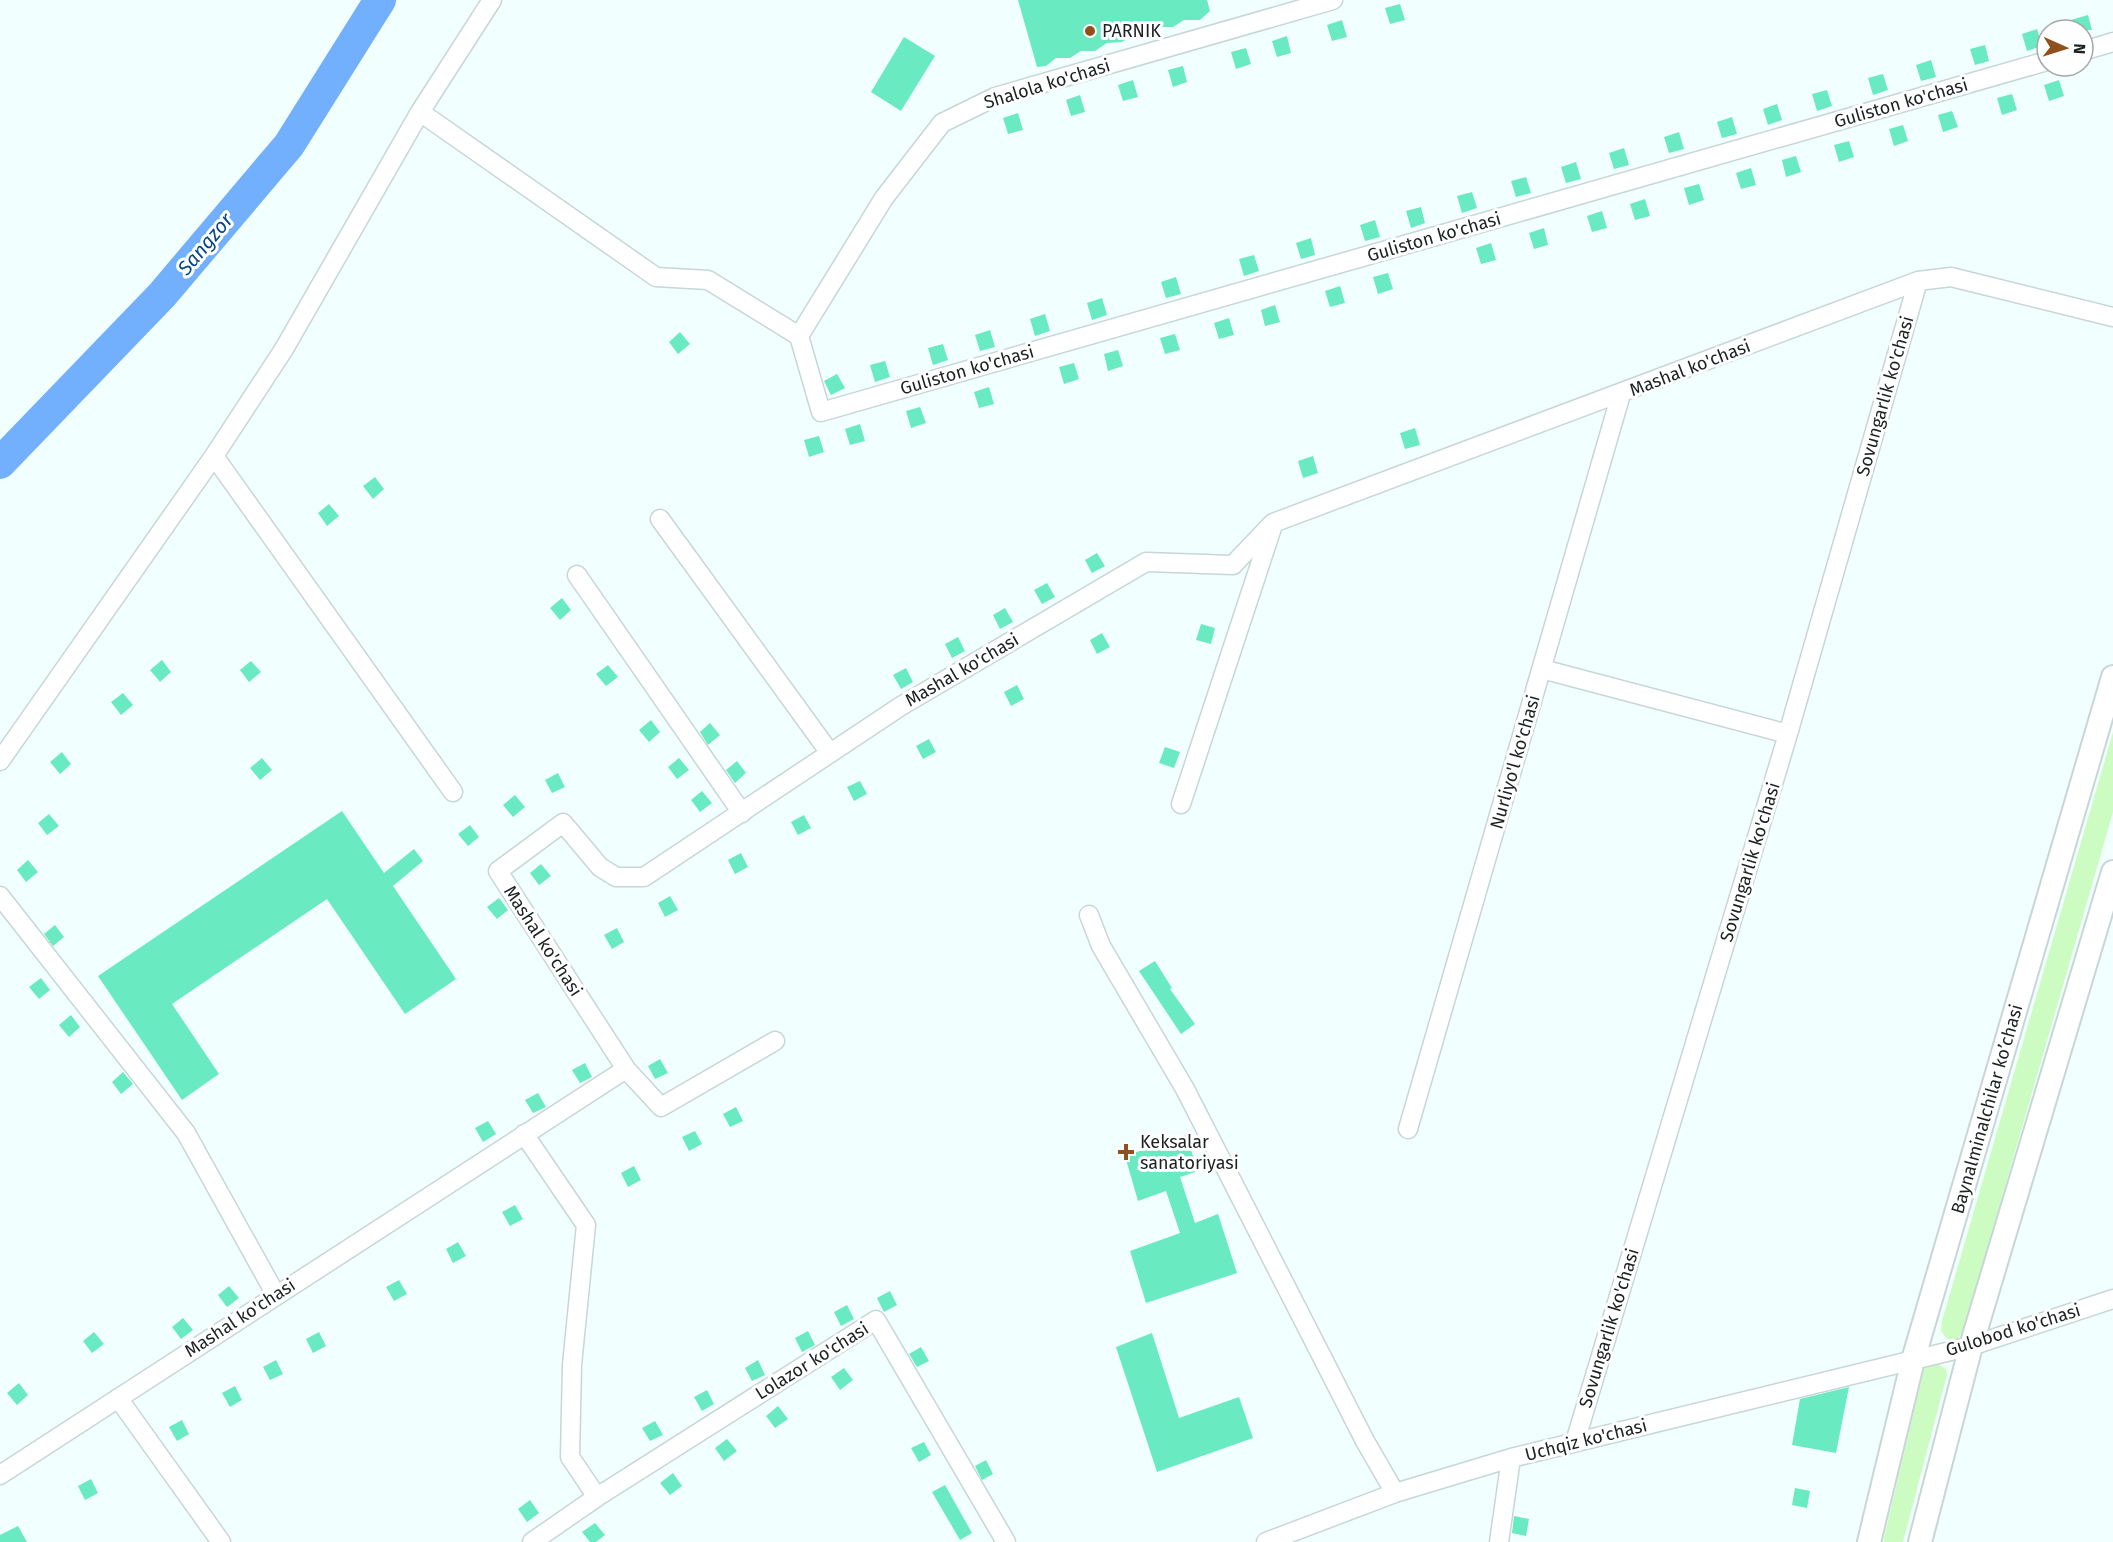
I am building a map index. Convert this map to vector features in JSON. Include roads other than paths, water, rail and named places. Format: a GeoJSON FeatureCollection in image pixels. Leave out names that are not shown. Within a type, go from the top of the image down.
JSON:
{"type":"FeatureCollection","features":[{"type":"Feature","properties":{"kind":"main road","name":"Baynalminalchilar ko’chasi"},"geometry":{"type":"LineString","coordinates":[[1869,1542],[1913,1360],[2113,677]]}},
{"type":"Feature","properties":{"kind":"main road"},"geometry":{"type":"LineString","coordinates":[[1920,1542],[1971,1346],[2113,872]]}},
{"type":"Feature","properties":{"kind":"street"},"geometry":{"type":"LineString","coordinates":[[0,761],[214,456],[284,349],[420,112],[492,0]]}},
{"type":"Feature","properties":{"kind":"street","name":"Shalola ko'chasi"},"geometry":{"type":"LineString","coordinates":[[799,336],[884,198],[942,123],[995,97],[1333,0]]}},
{"type":"Feature","properties":{"kind":"street"},"geometry":{"type":"LineString","coordinates":[[2095,47],[2113,42]]}},
{"type":"Feature","properties":{"kind":"street","name":"Guliston ko'chasi"},"geometry":{"type":"LineString","coordinates":[[799,336],[821,412],[2035,64]]}},
{"type":"Feature","properties":{"kind":"street"},"geometry":{"type":"LineString","coordinates":[[420,112],[656,277],[708,280],[799,336]]}},
{"type":"Feature","properties":{"kind":"street","name":"Mashal ko'chasi"},"geometry":{"type":"LineString","coordinates":[[0,1475],[626,1069],[498,871],[563,823],[600,867],[616,877],[644,878],[901,706],[1146,562],[1233,565],[1273,524],[1918,281],[1952,277],[2113,317]]}},
{"type":"Feature","properties":{"kind":"street","name":"Sovungarlik ko'chasi"},"geometry":{"type":"LineString","coordinates":[[1575,1442],[1788,734],[1918,281]]}},
{"type":"Feature","properties":{"kind":"street","name":"Nurliyo'l ko'chasi"},"geometry":{"type":"LineString","coordinates":[[1408,1129],[1621,394]]}},
{"type":"Feature","properties":{"kind":"street"},"geometry":{"type":"LineString","coordinates":[[214,456],[453,792]]}},
{"type":"Feature","properties":{"kind":"street"},"geometry":{"type":"LineString","coordinates":[[660,519],[830,753]]}},
{"type":"Feature","properties":{"kind":"street"},"geometry":{"type":"LineString","coordinates":[[1181,804],[1273,524]]}},
{"type":"Feature","properties":{"kind":"street"},"geometry":{"type":"LineString","coordinates":[[577,575],[742,813]]}},
{"type":"Feature","properties":{"kind":"street"},"geometry":{"type":"LineString","coordinates":[[1542,669],[1788,734]]}},
{"type":"Feature","properties":{"kind":"street"},"geometry":{"type":"LineString","coordinates":[[0,896],[186,1133],[276,1295]]}},
{"type":"Feature","properties":{"kind":"street"},"geometry":{"type":"LineString","coordinates":[[1089,915],[1101,946],[1190,1099],[1365,1441],[1395,1493]]}},
{"type":"Feature","properties":{"kind":"street"},"geometry":{"type":"LineString","coordinates":[[626,1069],[661,1107],[775,1041]]}},
{"type":"Feature","properties":{"kind":"street"},"geometry":{"type":"LineString","coordinates":[[524,1134],[586,1225],[572,1365],[570,1457],[597,1497]]}},
{"type":"Feature","properties":{"kind":"street","name":"Gulobod ko'chasi"},"geometry":{"type":"LineString","coordinates":[[1913,1360],[1971,1346],[2113,1299]]}},
{"type":"Feature","properties":{"kind":"street","name":"Lolazor ko'chasi"},"geometry":{"type":"LineString","coordinates":[[532,1542],[597,1497],[876,1320],[1006,1542]]}},
{"type":"Feature","properties":{"kind":"street","name":"Uchqiz ko'chasi"},"geometry":{"type":"LineString","coordinates":[[1266,1542],[1395,1493],[1511,1458],[1913,1360]]}},
{"type":"Feature","properties":{"kind":"street"},"geometry":{"type":"LineString","coordinates":[[118,1398],[221,1542]]}},
{"type":"Feature","properties":{"kind":"street"},"geometry":{"type":"LineString","coordinates":[[1499,1542],[1511,1458]]}},
{"type":"Feature","properties":{"kind":"waterway","name":"Sangzor"},"geometry":{"type":"LineString","coordinates":[[0,463],[162,295],[289,145],[380,0]]}},
{"type":"Feature","properties":{"kind":"place","name":"PARNIK"},"geometry":{"type":"Point","coordinates":[1090,31]}},
{"type":"Feature","properties":{"kind":"place","name":"Keksalar sanatoriyasi"},"geometry":{"type":"Point","coordinates":[1126,1152]}}]}
